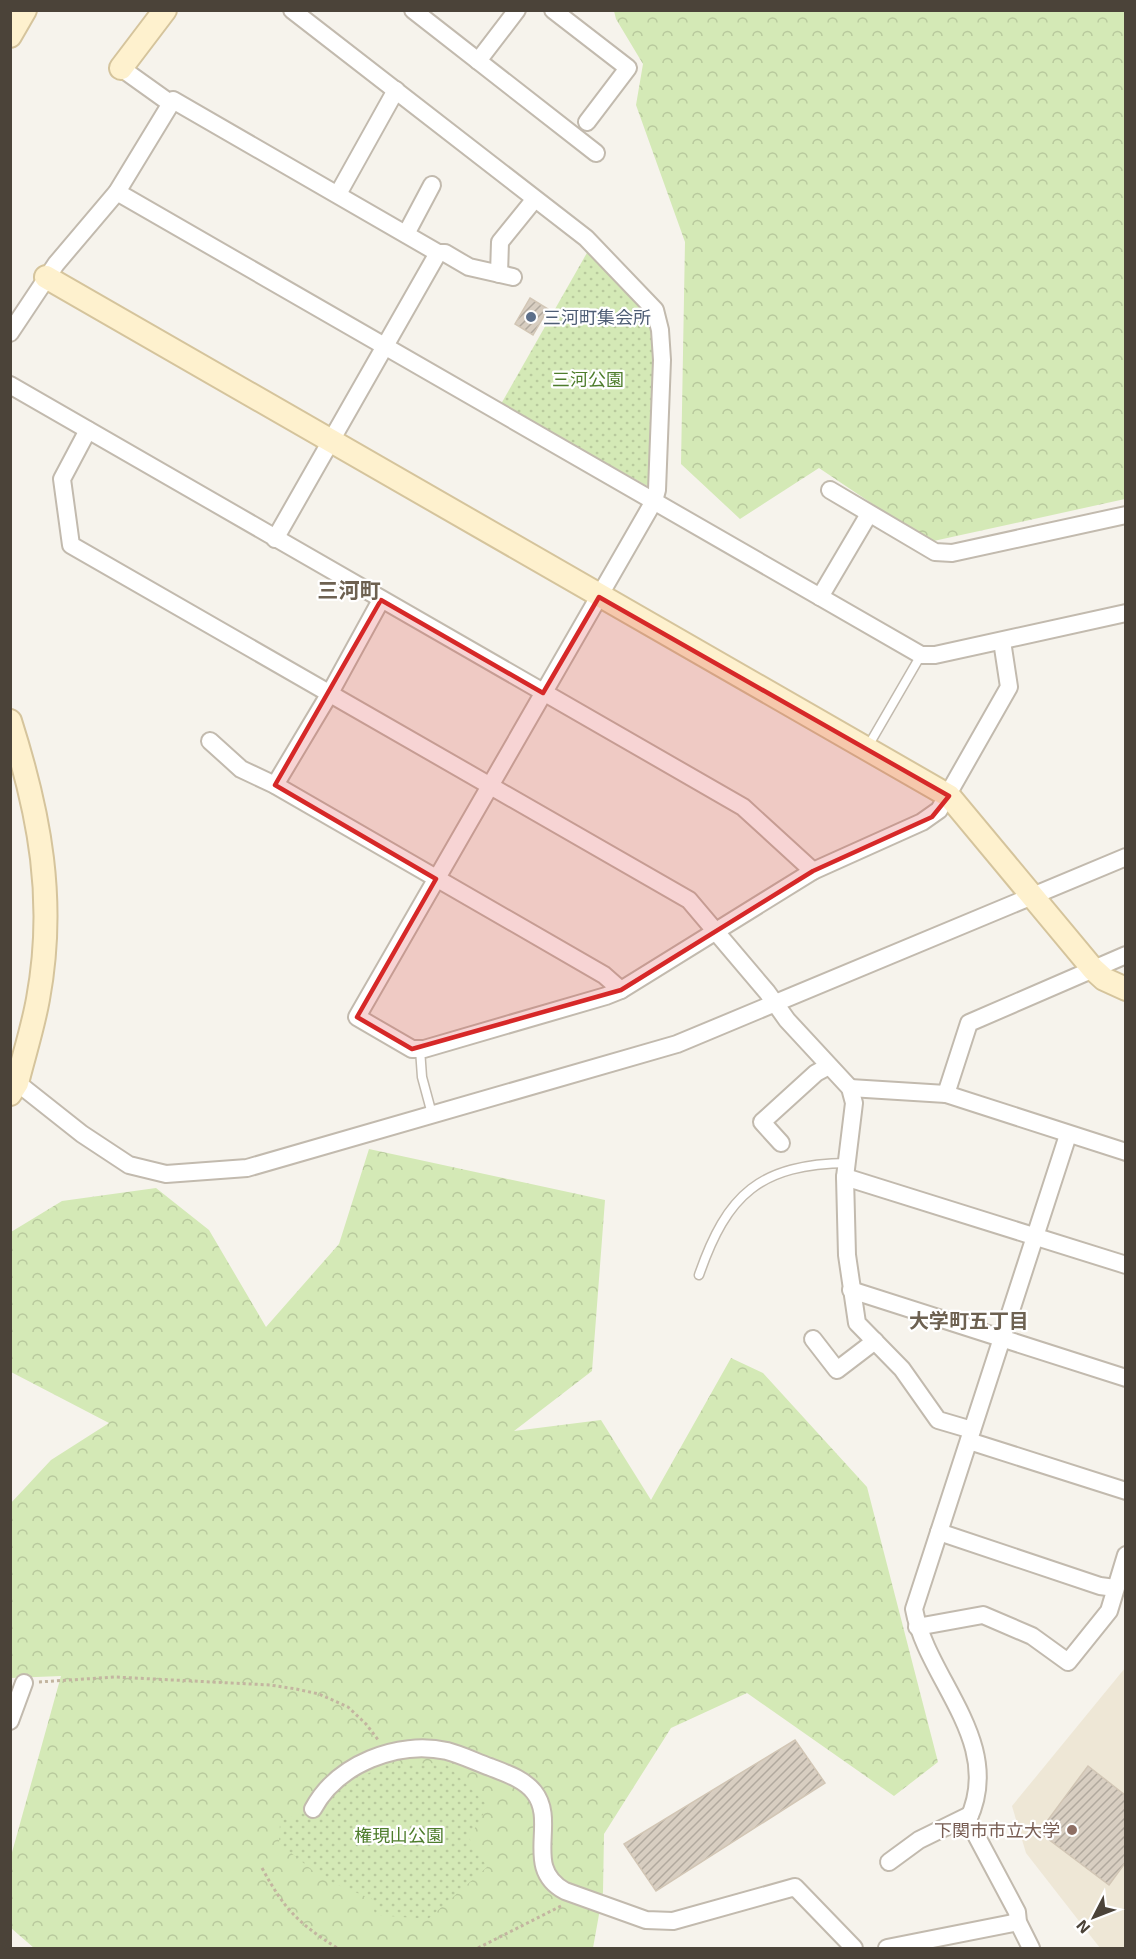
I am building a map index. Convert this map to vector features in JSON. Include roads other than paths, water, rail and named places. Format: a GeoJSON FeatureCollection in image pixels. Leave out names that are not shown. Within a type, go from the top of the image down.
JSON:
{"type":"FeatureCollection","features":[{"type":"Feature","properties":{"kind":"street"},"geometry":{"type":"LineString","coordinates":[[10,36],[25,10]]}},
{"type":"Feature","properties":{"kind":"street"},"geometry":{"type":"LineString","coordinates":[[165,10],[121,68],[170,103]]}},
{"type":"Feature","properties":{"kind":"street"},"geometry":{"type":"LineString","coordinates":[[292,10],[534,200],[586,238],[655,310],[660,330],[662,360],[657,490],[654,501],[357,1017],[412,1049],[420,1049],[621,990],[813,871],[922,822],[939,810],[949,796],[1009,687],[1002,641]]}},
{"type":"Feature","properties":{"kind":"street"},"geometry":{"type":"LineString","coordinates":[[413,10],[596,153]]}},
{"type":"Feature","properties":{"kind":"street"},"geometry":{"type":"LineString","coordinates":[[478,61],[517,10]]}},
{"type":"Feature","properties":{"kind":"street"},"geometry":{"type":"LineString","coordinates":[[553,10],[628,69],[587,122]]}},
{"type":"Feature","properties":{"kind":"street"},"geometry":{"type":"LineString","coordinates":[[338,194],[396,90]]}},
{"type":"Feature","properties":{"kind":"street"},"geometry":{"type":"LineString","coordinates":[[10,333],[46,278],[117,192],[173,100],[438,253],[445,253],[469,267],[506,275],[500,242],[534,200]]}},
{"type":"Feature","properties":{"kind":"street"},"geometry":{"type":"LineString","coordinates":[[406,234],[432,185]]}},
{"type":"Feature","properties":{"kind":"street"},"geometry":{"type":"LineString","coordinates":[[117,192],[921,656],[1002,641],[1125,613]]}},
{"type":"Feature","properties":{"kind":"street"},"geometry":{"type":"LineString","coordinates":[[275,539],[438,253]]}},
{"type":"Feature","properties":{"kind":"street"},"geometry":{"type":"LineString","coordinates":[[46,278],[949,796],[1093,969],[1104,980],[1125,989]]}},
{"type":"Feature","properties":{"kind":"street"},"geometry":{"type":"LineString","coordinates":[[10,385],[743,807],[813,871]]}},
{"type":"Feature","properties":{"kind":"street"},"geometry":{"type":"LineString","coordinates":[[88,430],[62,479],[71,545],[689,900],[776,1005],[850,1088],[854,1103],[847,1170],[847,1255],[857,1323],[902,1369],[938,1420],[971,1436],[1125,1491]]}},
{"type":"Feature","properties":{"kind":"street"},"geometry":{"type":"LineString","coordinates":[[830,490],[929,551],[952,554],[1125,515]]}},
{"type":"Feature","properties":{"kind":"street"},"geometry":{"type":"LineString","coordinates":[[820,597],[869,514]]}},
{"type":"Feature","properties":{"kind":"street"},"geometry":{"type":"LineString","coordinates":[[275,785],[330,693],[381,600]]}},
{"type":"Feature","properties":{"kind":"street"},"geometry":{"type":"LineString","coordinates":[[10,721],[30,782],[41,840],[46,897],[46,932],[38,1001],[13,1085],[129,1165],[166,1174],[247,1168],[677,1044],[776,1005],[1125,856]]}},
{"type":"Feature","properties":{"kind":"street"},"geometry":{"type":"LineString","coordinates":[[210,741],[241,769],[275,785],[604,975],[621,990]]}},
{"type":"Feature","properties":{"kind":"street"},"geometry":{"type":"LineString","coordinates":[[946,1094],[969,1023],[1125,955]]}},
{"type":"Feature","properties":{"kind":"street"},"geometry":{"type":"LineString","coordinates":[[781,1143],[762,1122],[816,1073],[829,1066]]}},
{"type":"Feature","properties":{"kind":"street"},"geometry":{"type":"LineString","coordinates":[[850,1088],[946,1094],[1125,1152]]}},
{"type":"Feature","properties":{"kind":"street"},"geometry":{"type":"LineString","coordinates":[[1031,1948],[1018,1922],[1017,1912],[968,1820],[976,1796],[977,1753],[963,1717],[941,1679],[917,1627],[914,1609],[1068,1135]]}},
{"type":"Feature","properties":{"kind":"street"},"geometry":{"type":"LineString","coordinates":[[847,1170],[1035,1238],[1125,1266]]}},
{"type":"Feature","properties":{"kind":"street"},"geometry":{"type":"LineString","coordinates":[[851,1290],[1125,1378]]}},
{"type":"Feature","properties":{"kind":"street"},"geometry":{"type":"LineString","coordinates":[[813,1339],[837,1370],[875,1341]]}},
{"type":"Feature","properties":{"kind":"street"},"geometry":{"type":"LineString","coordinates":[[939,1532],[1100,1586],[1115,1588]]}},
{"type":"Feature","properties":{"kind":"street"},"geometry":{"type":"LineString","coordinates":[[917,1627],[983,1615],[1032,1636],[1068,1662],[1109,1611],[1125,1555]]}},
{"type":"Feature","properties":{"kind":"street"},"geometry":{"type":"LineString","coordinates":[[10,1721],[24,1683]]}},
{"type":"Feature","properties":{"kind":"street"},"geometry":{"type":"LineString","coordinates":[[313,1809],[327,1788],[342,1775],[387,1753],[416,1748],[447,1751],[512,1776],[530,1787],[539,1800],[544,1869],[556,1886],[579,1898],[646,1920],[673,1921],[795,1887],[854,1948]]}},
{"type":"Feature","properties":{"kind":"street"},"geometry":{"type":"LineString","coordinates":[[889,1862],[919,1840],[970,1815]]}},
{"type":"Feature","properties":{"kind":"street"},"geometry":{"type":"LineString","coordinates":[[887,1948],[1018,1922]]}},
{"type":"Feature","properties":{"kind":"lane"},"geometry":{"type":"LineString","coordinates":[[867,750],[921,656]]}},
{"type":"Feature","properties":{"kind":"lane"},"geometry":{"type":"LineString","coordinates":[[420,1049],[422,1077],[432,1114]]}},
{"type":"Feature","properties":{"kind":"lane"},"geometry":{"type":"LineString","coordinates":[[699,1275],[710,1242],[731,1209],[749,1188],[765,1179],[795,1169],[847,1170]]}},
{"type":"Feature","properties":{"kind":"place","name":"三河町集会所"},"geometry":{"type":"Point","coordinates":[531,317]}},
{"type":"Feature","properties":{"kind":"place","name":"下関市市立大学"},"geometry":{"type":"Point","coordinates":[1072,1830]}},
{"type":"Feature","properties":{"kind":"district","name":"三河町"},"geometry":{"type":"Point","coordinates":[349,589]}},
{"type":"Feature","properties":{"kind":"district","name":"大学町五丁目"},"geometry":{"type":"Point","coordinates":[969,1320]}},
{"type":"Feature","properties":{"kind":"park label","name":"三河公園"},"geometry":{"type":"Point","coordinates":[588,379]}},
{"type":"Feature","properties":{"kind":"park label","name":"権現山公園"},"geometry":{"type":"Point","coordinates":[399,1835]}}]}
